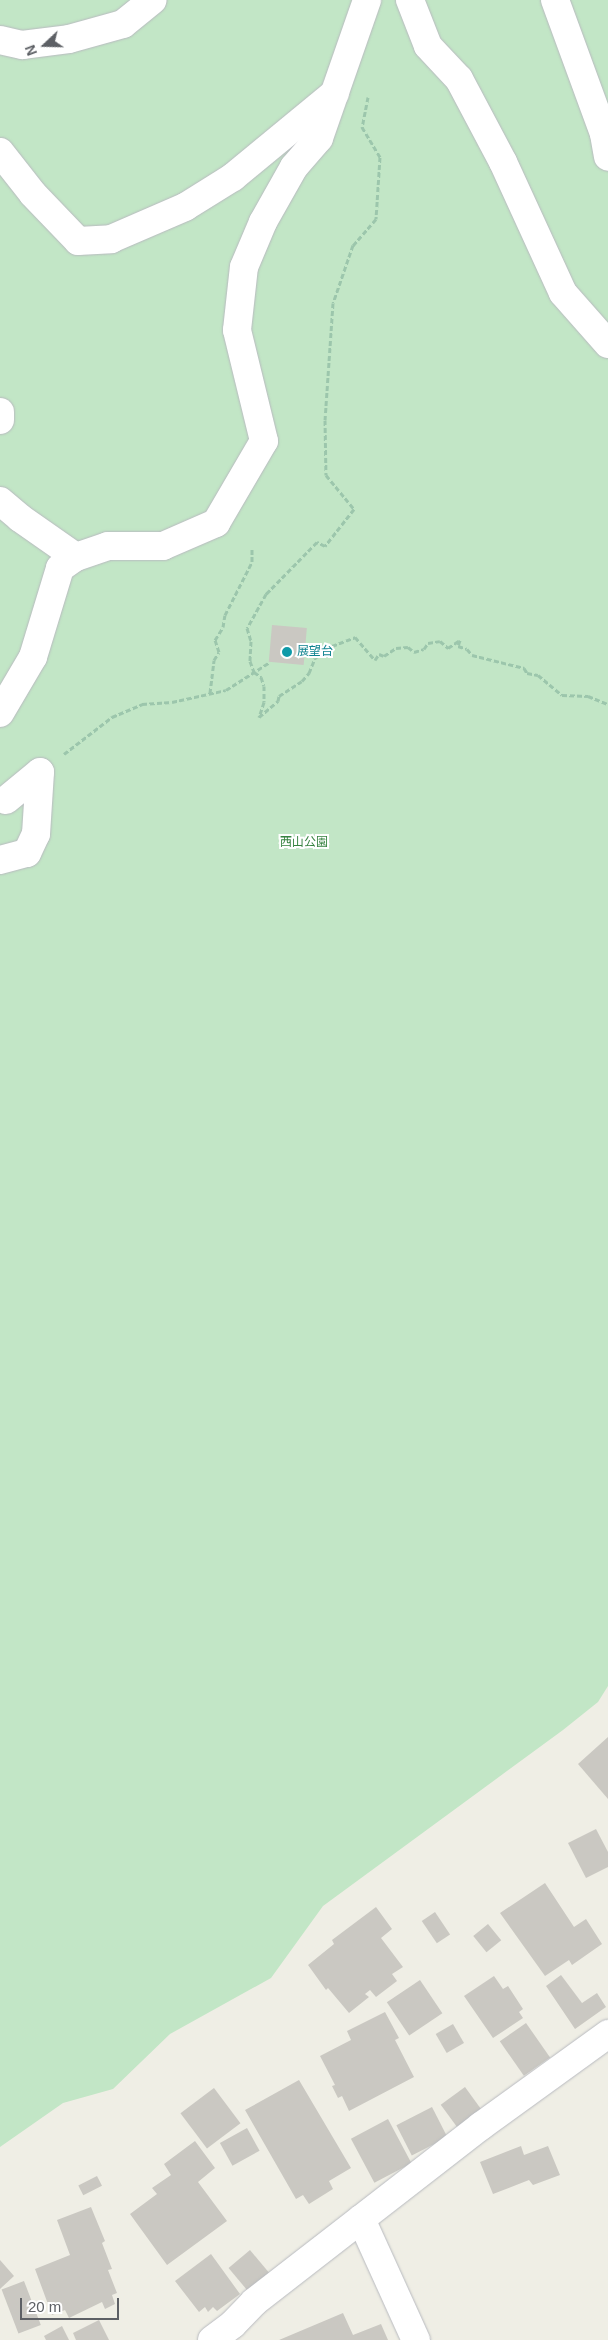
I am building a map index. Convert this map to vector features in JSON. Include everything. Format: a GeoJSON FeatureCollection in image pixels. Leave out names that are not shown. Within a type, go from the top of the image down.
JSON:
{"type":"FeatureCollection","features":[{"type":"Feature","properties":{"kind":"street"},"geometry":{"type":"LineString","coordinates":[[0,40],[22,44],[69,39],[122,24],[153,0]]}},
{"type":"Feature","properties":{"kind":"street"},"geometry":{"type":"LineString","coordinates":[[0,713],[33,657],[60,568],[76,557],[108,546],[163,546],[216,523],[264,441],[237,330],[244,267],[263,222],[294,167],[319,138],[367,0]]}},
{"type":"Feature","properties":{"kind":"street"},"geometry":{"type":"LineString","coordinates":[[410,0],[428,46],[459,79],[504,162],[563,293],[608,344]]}},
{"type":"Feature","properties":{"kind":"street"},"geometry":{"type":"LineString","coordinates":[[555,0],[604,134],[608,157]]}},
{"type":"Feature","properties":{"kind":"street"},"geometry":{"type":"LineString","coordinates":[[0,152],[33,194],[78,241],[111,239],[185,207],[233,177],[336,92]]}},
{"type":"Feature","properties":{"kind":"street"},"geometry":{"type":"LineString","coordinates":[[0,412],[0,420]]}},
{"type":"Feature","properties":{"kind":"street"},"geometry":{"type":"LineString","coordinates":[[0,501],[20,518],[76,557]]}},
{"type":"Feature","properties":{"kind":"street"},"geometry":{"type":"LineString","coordinates":[[6,800],[40,772]]}},
{"type":"Feature","properties":{"kind":"street"},"geometry":{"type":"LineString","coordinates":[[0,860],[27,853],[36,834],[40,772]]}},
{"type":"Feature","properties":{"kind":"street"},"geometry":{"type":"LineString","coordinates":[[212,2340],[233,2324],[254,2302],[481,2126],[608,2034]]}},
{"type":"Feature","properties":{"kind":"street"},"geometry":{"type":"LineString","coordinates":[[361,2219],[416,2340]]}},
{"type":"Feature","properties":{"kind":"path"},"geometry":{"type":"LineString","coordinates":[[370,90],[362,127],[380,157],[376,219],[353,246],[333,303],[324,420],[326,475],[354,510],[325,546],[317,542],[266,594],[247,628],[251,642],[250,662],[254,672],[261,677],[264,686],[264,702],[259,717],[278,701],[279,696],[302,681],[315,658],[332,646],[355,637],[375,660],[379,654],[384,656],[396,648],[408,647],[414,652],[424,649],[428,643],[440,641],[448,648],[460,640],[458,646],[467,649],[472,655],[524,668],[527,673],[538,674],[562,695],[588,696],[608,704]]}},
{"type":"Feature","properties":{"kind":"path"},"geometry":{"type":"LineString","coordinates":[[210,693],[214,660],[219,652],[215,640],[223,627],[225,615],[250,568],[252,548]]}},
{"type":"Feature","properties":{"kind":"path"},"geometry":{"type":"LineString","coordinates":[[40,772],[112,717],[142,704],[172,702],[226,690],[270,662]]}},
{"type":"Feature","properties":{"kind":"green space","name":"西山公園"},"geometry":{"type":"Polygon","coordinates":[[[0,0],[608,0],[608,1686],[598,1702],[563,1730],[323,1906],[271,1978],[170,2034],[113,2089],[63,2103],[0,2147],[0,0]]]}},
{"type":"Feature","properties":{"kind":"building","name":"展望台"},"geometry":{"type":"Polygon","coordinates":[[[272,625],[307,628],[304,665],[269,662],[272,625]]]}},
{"type":"Feature","properties":{"kind":"building"},"geometry":{"type":"Polygon","coordinates":[[[608,1737],[608,1799],[578,1764],[608,1737]]]}},
{"type":"Feature","properties":{"kind":"building"},"geometry":{"type":"Polygon","coordinates":[[[596,1829],[608,1852],[608,1867],[586,1878],[568,1843],[596,1829]]]}},
{"type":"Feature","properties":{"kind":"building"},"geometry":{"type":"Polygon","coordinates":[[[545,1883],[574,1927],[586,1919],[602,1944],[572,1965],[569,1960],[545,1976],[500,1913],[545,1883]]]}},
{"type":"Feature","properties":{"kind":"building"},"geometry":{"type":"Polygon","coordinates":[[[376,1907],[392,1929],[381,1938],[403,1967],[392,1974],[397,1981],[376,1997],[370,1990],[365,1994],[369,1997],[349,2013],[328,1988],[326,1990],[308,1965],[334,1944],[332,1940],[376,1907]]]}},
{"type":"Feature","properties":{"kind":"building"},"geometry":{"type":"Polygon","coordinates":[[[435,1912],[450,1934],[437,1943],[422,1921],[435,1912]]]}},
{"type":"Feature","properties":{"kind":"building"},"geometry":{"type":"Polygon","coordinates":[[[488,1924],[501,1940],[486,1952],[473,1936],[488,1924]]]}},
{"type":"Feature","properties":{"kind":"building"},"geometry":{"type":"Polygon","coordinates":[[[561,1975],[582,2003],[597,1993],[606,2007],[575,2029],[546,1986],[561,1975]]]}},
{"type":"Feature","properties":{"kind":"building"},"geometry":{"type":"Polygon","coordinates":[[[494,1976],[503,1989],[508,1986],[523,2009],[519,2012],[523,2018],[493,2038],[464,1996],[494,1976]]]}},
{"type":"Feature","properties":{"kind":"building"},"geometry":{"type":"Polygon","coordinates":[[[420,1980],[442,2013],[409,2036],[387,2002],[420,1980]]]}},
{"type":"Feature","properties":{"kind":"building"},"geometry":{"type":"Polygon","coordinates":[[[385,2012],[399,2038],[395,2040],[414,2077],[349,2111],[342,2096],[338,2098],[332,2086],[335,2085],[320,2056],[351,2040],[347,2031],[385,2012]]]}},
{"type":"Feature","properties":{"kind":"building"},"geometry":{"type":"Polygon","coordinates":[[[526,2023],[550,2057],[524,2076],[500,2041],[526,2023]]]}},
{"type":"Feature","properties":{"kind":"building"},"geometry":{"type":"Polygon","coordinates":[[[453,2024],[464,2043],[447,2053],[436,2034],[453,2024]]]}},
{"type":"Feature","properties":{"kind":"building"},"geometry":{"type":"Polygon","coordinates":[[[299,2080],[351,2168],[329,2181],[333,2189],[309,2204],[303,2195],[296,2199],[245,2110],[299,2080]]]}},
{"type":"Feature","properties":{"kind":"building"},"geometry":{"type":"Polygon","coordinates":[[[465,2087],[482,2110],[458,2128],[441,2105],[465,2087]]]}},
{"type":"Feature","properties":{"kind":"building"},"geometry":{"type":"Polygon","coordinates":[[[214,2088],[240,2123],[207,2148],[180,2113],[214,2088]]]}},
{"type":"Feature","properties":{"kind":"building"},"geometry":{"type":"Polygon","coordinates":[[[432,2107],[447,2137],[412,2155],[396,2125],[432,2107]]]}},
{"type":"Feature","properties":{"kind":"building"},"geometry":{"type":"Polygon","coordinates":[[[388,2119],[411,2163],[374,2183],[351,2139],[388,2119]]]}},
{"type":"Feature","properties":{"kind":"building"},"geometry":{"type":"Polygon","coordinates":[[[247,2128],[260,2151],[232,2166],[220,2143],[247,2128]]]}},
{"type":"Feature","properties":{"kind":"building"},"geometry":{"type":"Polygon","coordinates":[[[195,2141],[215,2168],[198,2182],[227,2221],[167,2265],[130,2214],[157,2194],[152,2188],[171,2175],[164,2164],[195,2141]]]}},
{"type":"Feature","properties":{"kind":"building"},"geometry":{"type":"Polygon","coordinates":[[[521,2146],[524,2155],[548,2146],[560,2175],[533,2185],[529,2180],[493,2194],[480,2162],[521,2146]]]}},
{"type":"Feature","properties":{"kind":"building"},"geometry":{"type":"Polygon","coordinates":[[[97,2176],[102,2186],[83,2195],[78,2186],[97,2176]]]}},
{"type":"Feature","properties":{"kind":"building"},"geometry":{"type":"Polygon","coordinates":[[[91,2207],[105,2241],[102,2243],[112,2269],[108,2270],[117,2293],[112,2295],[115,2304],[105,2309],[102,2302],[69,2318],[65,2310],[52,2315],[35,2269],[70,2255],[57,2220],[91,2207]]]}},
{"type":"Feature","properties":{"kind":"building"},"geometry":{"type":"Polygon","coordinates":[[[250,2250],[269,2273],[248,2291],[229,2268],[250,2250]]]}},
{"type":"Feature","properties":{"kind":"building"},"geometry":{"type":"Polygon","coordinates":[[[211,2254],[240,2294],[217,2311],[213,2307],[208,2312],[205,2307],[199,2312],[175,2281],[211,2254]]]}},
{"type":"Feature","properties":{"kind":"building"},"geometry":{"type":"Polygon","coordinates":[[[0,2260],[14,2276],[0,2289],[0,2260]]]}},
{"type":"Feature","properties":{"kind":"building"},"geometry":{"type":"Polygon","coordinates":[[[24,2281],[41,2325],[18,2333],[2,2290],[24,2281]]]}},
{"type":"Feature","properties":{"kind":"building"},"geometry":{"type":"Polygon","coordinates":[[[343,2313],[353,2335],[381,2324],[388,2340],[279,2340],[343,2313]]]}},
{"type":"Feature","properties":{"kind":"building"},"geometry":{"type":"Polygon","coordinates":[[[99,2320],[109,2340],[76,2340],[73,2333],[99,2320]]]}},
{"type":"Feature","properties":{"kind":"building"},"geometry":{"type":"Polygon","coordinates":[[[62,2326],[69,2340],[46,2340],[44,2336],[62,2326]]]}},
{"type":"Feature","properties":{"kind":"place","name":"展望台"},"geometry":{"type":"Point","coordinates":[287,652]}}]}
